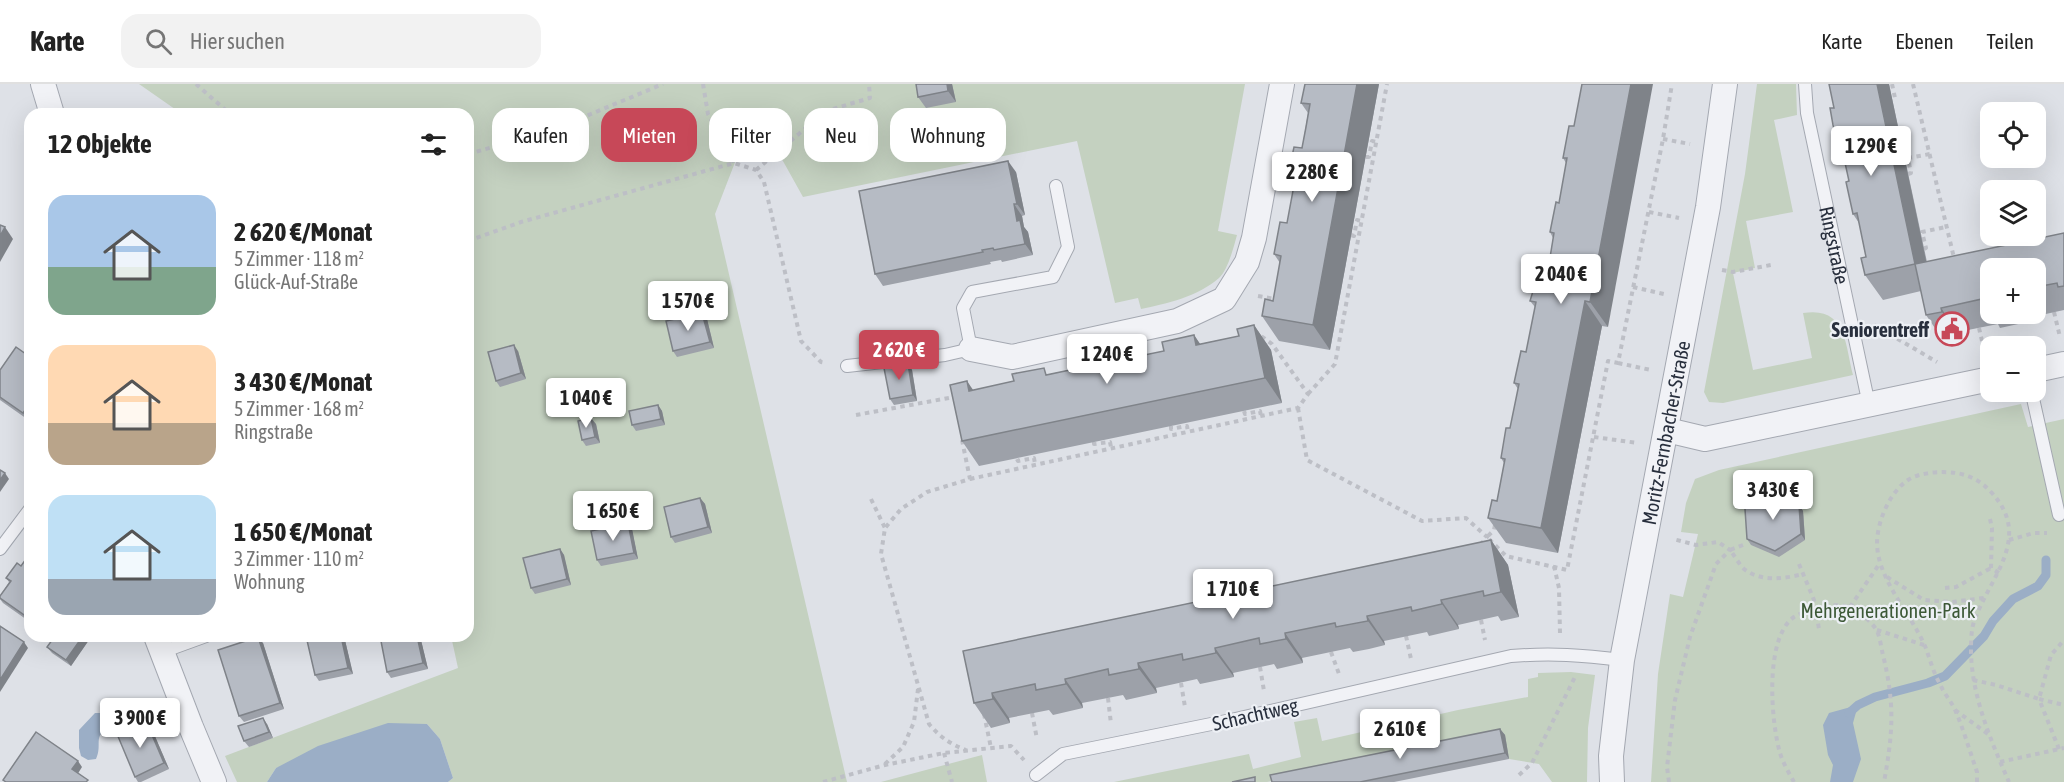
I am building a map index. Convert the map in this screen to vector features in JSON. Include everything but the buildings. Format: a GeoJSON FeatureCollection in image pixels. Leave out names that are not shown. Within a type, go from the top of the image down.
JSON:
{"type":"FeatureCollection","features":[{"type":"Feature","properties":{"kind":"street"},"geometry":{"type":"LineString","coordinates":[[43,84],[50,108]]}},
{"type":"Feature","properties":{"kind":"street"},"geometry":{"type":"LineString","coordinates":[[971,349],[1012,357],[1177,321],[1224,299],[1247,262],[1254,238],[1282,84]]}},
{"type":"Feature","properties":{"kind":"street","name":"Moritz-Fernbacher-Straße"},"geometry":{"type":"LineString","coordinates":[[1612,782],[1611,756],[1622,660],[1708,207],[1725,84]]}},
{"type":"Feature","properties":{"kind":"street"},"geometry":{"type":"LineString","coordinates":[[2046,363],[2062,352]]}},
{"type":"Feature","properties":{"kind":"street"},"geometry":{"type":"LineString","coordinates":[[1667,430],[1705,439],[1869,405],[1980,370]]}},
{"type":"Feature","properties":{"kind":"street"},"geometry":{"type":"LineString","coordinates":[[159,644],[214,782]]}},
{"type":"Feature","properties":{"kind":"lane","name":"Ringstraße"},"geometry":{"type":"LineString","coordinates":[[1805,84],[1807,113],[1869,405]]}},
{"type":"Feature","properties":{"kind":"lane"},"geometry":{"type":"LineString","coordinates":[[848,366],[945,355],[971,349],[963,308],[972,292],[1053,277],[1068,247],[1056,186]]}},
{"type":"Feature","properties":{"kind":"lane"},"geometry":{"type":"LineString","coordinates":[[2034,402],[2059,515]]}},
{"type":"Feature","properties":{"kind":"lane"},"geometry":{"type":"LineString","coordinates":[[0,549],[24,517]]}},
{"type":"Feature","properties":{"kind":"lane","name":"Schachtweg"},"geometry":{"type":"LineString","coordinates":[[1036,775],[1063,754],[1231,720],[1511,656],[1552,653],[1622,660]]}},
{"type":"Feature","properties":{"kind":"path"},"geometry":{"type":"LineString","coordinates":[[196,84],[223,108]]}},
{"type":"Feature","properties":{"kind":"path"},"geometry":{"type":"LineString","coordinates":[[474,152],[550,131],[663,84]]}},
{"type":"Feature","properties":{"kind":"path"},"geometry":{"type":"LineString","coordinates":[[703,84],[708,114],[734,163]]}},
{"type":"Feature","properties":{"kind":"path"},"geometry":{"type":"LineString","coordinates":[[756,170],[826,111],[870,98],[869,84]]}},
{"type":"Feature","properties":{"kind":"path"},"geometry":{"type":"LineString","coordinates":[[966,750],[941,738],[929,724],[881,554],[885,528],[901,509],[927,492],[970,478],[1298,408],[1335,364],[1387,84]]}},
{"type":"Feature","properties":{"kind":"path"},"geometry":{"type":"LineString","coordinates":[[1618,363],[1672,84]]}},
{"type":"Feature","properties":{"kind":"path"},"geometry":{"type":"LineString","coordinates":[[1892,84],[1895,98],[1893,98]]}},
{"type":"Feature","properties":{"kind":"path"},"geometry":{"type":"LineString","coordinates":[[1913,84],[1954,260]]}},
{"type":"Feature","properties":{"kind":"path"},"geometry":{"type":"LineString","coordinates":[[1663,139],[1697,145]]}},
{"type":"Feature","properties":{"kind":"path"},"geometry":{"type":"LineString","coordinates":[[1366,157],[1369,157],[1372,141],[1377,142]]}},
{"type":"Feature","properties":{"kind":"path"},"geometry":{"type":"LineString","coordinates":[[1908,174],[1911,173],[1908,159],[1930,154]]}},
{"type":"Feature","properties":{"kind":"path"},"geometry":{"type":"LineString","coordinates":[[474,239],[521,222],[734,163],[756,170],[764,182],[801,341],[821,362],[848,366]]}},
{"type":"Feature","properties":{"kind":"path"},"geometry":{"type":"LineString","coordinates":[[1649,212],[1683,218]]}},
{"type":"Feature","properties":{"kind":"path"},"geometry":{"type":"LineString","coordinates":[[1351,235],[1354,236],[1357,220],[1362,221]]}},
{"type":"Feature","properties":{"kind":"path"},"geometry":{"type":"LineString","coordinates":[[1924,249],[1926,248],[1922,232],[1946,227]]}},
{"type":"Feature","properties":{"kind":"path"},"geometry":{"type":"LineString","coordinates":[[1716,268],[1733,272],[1771,265]]}},
{"type":"Feature","properties":{"kind":"path"},"geometry":{"type":"LineString","coordinates":[[1633,287],[1668,295]]}},
{"type":"Feature","properties":{"kind":"path"},"geometry":{"type":"LineString","coordinates":[[1258,296],[1285,301]]}},
{"type":"Feature","properties":{"kind":"path"},"geometry":{"type":"LineString","coordinates":[[2054,312],[2062,352]]}},
{"type":"Feature","properties":{"kind":"path"},"geometry":{"type":"LineString","coordinates":[[1872,324],[1942,366]]}},
{"type":"Feature","properties":{"kind":"path"},"geometry":{"type":"LineString","coordinates":[[1979,328],[1981,336]]}},
{"type":"Feature","properties":{"kind":"path"},"geometry":{"type":"LineString","coordinates":[[1256,332],[1272,344],[1308,394]]}},
{"type":"Feature","properties":{"kind":"path"},"geometry":{"type":"LineString","coordinates":[[1298,408],[1307,460],[1422,521],[1466,518],[1506,556],[1567,570],[1608,361],[1655,370]]}},
{"type":"Feature","properties":{"kind":"path"},"geometry":{"type":"LineString","coordinates":[[952,388],[956,408]]}},
{"type":"Feature","properties":{"kind":"path"},"geometry":{"type":"LineString","coordinates":[[856,415],[954,397]]}},
{"type":"Feature","properties":{"kind":"path"},"geometry":{"type":"LineString","coordinates":[[1244,411],[1245,414],[1260,411],[1261,416]]}},
{"type":"Feature","properties":{"kind":"path"},"geometry":{"type":"LineString","coordinates":[[1171,426],[1171,429],[1187,426],[1188,432]]}},
{"type":"Feature","properties":{"kind":"path"},"geometry":{"type":"LineString","coordinates":[[961,432],[970,478]]}},
{"type":"Feature","properties":{"kind":"path"},"geometry":{"type":"LineString","coordinates":[[1594,437],[1641,444]]}},
{"type":"Feature","properties":{"kind":"path"},"geometry":{"type":"LineString","coordinates":[[1094,442],[1094,444],[1110,442],[1111,447]]}},
{"type":"Feature","properties":{"kind":"path"},"geometry":{"type":"LineString","coordinates":[[1017,459],[1018,461],[1034,458],[1035,464]]}},
{"type":"Feature","properties":{"kind":"path"},"geometry":{"type":"LineString","coordinates":[[1977,782],[1977,772],[1955,710],[1934,672],[1924,645],[1887,577],[1877,543],[1882,513],[1896,492],[1908,480],[1926,474],[1948,472],[1966,474],[1984,485],[1998,499],[2009,524],[2009,540],[1999,573],[1985,597],[1973,626],[1971,650],[1973,680],[1989,734],[2009,782]]}},
{"type":"Feature","properties":{"kind":"path"},"geometry":{"type":"LineString","coordinates":[[871,499],[885,528]]}},
{"type":"Feature","properties":{"kind":"path"},"geometry":{"type":"LineString","coordinates":[[1990,519],[1992,528],[1991,568]]}},
{"type":"Feature","properties":{"kind":"path"},"geometry":{"type":"LineString","coordinates":[[1475,550],[1494,530],[1496,523]]}},
{"type":"Feature","properties":{"kind":"path"},"geometry":{"type":"LineString","coordinates":[[2009,540],[2034,533],[2053,533]]}},
{"type":"Feature","properties":{"kind":"path"},"geometry":{"type":"LineString","coordinates":[[1666,538],[1696,545],[1718,542],[1730,550],[1744,569],[1766,578],[1788,578],[1803,574]]}},
{"type":"Feature","properties":{"kind":"path"},"geometry":{"type":"LineString","coordinates":[[1669,782],[1667,766],[1675,700],[1690,637],[1716,564],[1730,550],[1743,545]]}},
{"type":"Feature","properties":{"kind":"path"},"geometry":{"type":"LineString","coordinates":[[1850,607],[1881,562]]}},
{"type":"Feature","properties":{"kind":"path"},"geometry":{"type":"LineString","coordinates":[[1799,564],[1816,609],[1819,628]]}},
{"type":"Feature","properties":{"kind":"path"},"geometry":{"type":"LineString","coordinates":[[1554,566],[1559,588],[1560,633]]}},
{"type":"Feature","properties":{"kind":"path"},"geometry":{"type":"LineString","coordinates":[[1991,568],[1999,573]]}},
{"type":"Feature","properties":{"kind":"path"},"geometry":{"type":"LineString","coordinates":[[1945,588],[1956,587],[1991,568]]}},
{"type":"Feature","properties":{"kind":"path"},"geometry":{"type":"LineString","coordinates":[[1887,577],[1924,600],[1952,602],[1985,597]]}},
{"type":"Feature","properties":{"kind":"path"},"geometry":{"type":"LineString","coordinates":[[1794,782],[1781,754],[1774,722],[1772,688],[1774,659],[1780,636],[1793,618],[1833,605],[1850,607],[1877,630],[1924,645]]}},
{"type":"Feature","properties":{"kind":"path"},"geometry":{"type":"LineString","coordinates":[[1481,620],[1485,645]]}},
{"type":"Feature","properties":{"kind":"path"},"geometry":{"type":"LineString","coordinates":[[1877,630],[1887,670],[1893,710],[1891,742],[1884,782]]}},
{"type":"Feature","properties":{"kind":"path"},"geometry":{"type":"LineString","coordinates":[[1406,636],[1411,659]]}},
{"type":"Feature","properties":{"kind":"path"},"geometry":{"type":"LineString","coordinates":[[2000,762],[2062,749],[2038,699],[2051,655],[2064,640]]}},
{"type":"Feature","properties":{"kind":"path"},"geometry":{"type":"LineString","coordinates":[[1331,652],[1339,674]]}},
{"type":"Feature","properties":{"kind":"path"},"geometry":{"type":"LineString","coordinates":[[1519,775],[1532,763],[1576,673],[1582,655]]}},
{"type":"Feature","properties":{"kind":"path"},"geometry":{"type":"LineString","coordinates":[[1260,667],[1264,691]]}},
{"type":"Feature","properties":{"kind":"path"},"geometry":{"type":"LineString","coordinates":[[1973,680],[2064,705]]}},
{"type":"Feature","properties":{"kind":"path"},"geometry":{"type":"LineString","coordinates":[[1181,683],[1185,707]]}},
{"type":"Feature","properties":{"kind":"path"},"geometry":{"type":"LineString","coordinates":[[885,765],[903,747],[914,722],[918,686]]}},
{"type":"Feature","properties":{"kind":"path"},"geometry":{"type":"LineString","coordinates":[[1108,698],[1111,724]]}},
{"type":"Feature","properties":{"kind":"path"},"geometry":{"type":"LineString","coordinates":[[982,706],[991,748]]}},
{"type":"Feature","properties":{"kind":"path"},"geometry":{"type":"LineString","coordinates":[[1955,710],[1989,734]]}},
{"type":"Feature","properties":{"kind":"path"},"geometry":{"type":"LineString","coordinates":[[1032,713],[1038,739]]}},
{"type":"Feature","properties":{"kind":"path"},"geometry":{"type":"LineString","coordinates":[[823,782],[885,765],[944,753],[1011,746]]}},
{"type":"Feature","properties":{"kind":"path"},"geometry":{"type":"LineString","coordinates":[[944,753],[952,782]]}},
{"type":"Feature","properties":{"kind":"green space"},"geometry":{"type":"Polygon","coordinates":[[[139,84],[1245,84],[1218,231],[1237,235],[1222,274],[1202,290],[1161,305],[1141,309],[1138,298],[1115,303],[1077,141],[1006,156],[1006,108],[890,108],[890,162],[974,162],[803,197],[783,162],[792,162],[792,108],[709,108],[709,162],[735,162],[715,214],[847,782],[448,782],[453,778],[440,739],[427,724],[276,768],[267,782],[237,782],[225,756],[458,668],[452,642],[474,642],[474,108],[173,108],[139,84]]]}},
{"type":"Feature","properties":{"kind":"green space"},"geometry":{"type":"Polygon","coordinates":[[[1757,84],[1796,84],[1797,115],[1774,120],[1793,212],[1746,221],[1755,268],[1733,273],[1753,370],[1812,358],[1803,313],[1817,312],[1828,315],[1841,329],[1853,375],[1723,403],[1709,402],[1704,392],[1745,174],[1757,84]]]}},
{"type":"Feature","properties":{"kind":"green space","name":"Mehrgenerationen-Park"},"geometry":{"type":"Polygon","coordinates":[[[2021,404],[2028,427],[2064,419],[2064,782],[1651,782],[1658,674],[1670,594],[1683,597],[1698,534],[1681,532],[1686,503],[1695,479],[1719,470],[2021,404]]]}},
{"type":"Feature","properties":{"kind":"green space"},"geometry":{"type":"Polygon","coordinates":[[[1571,672],[1595,675],[1588,728],[1587,782],[1552,782],[1539,764],[1509,759],[1504,735],[1267,782],[1114,782],[1249,754],[1253,769],[1301,757],[1294,722],[1317,718],[1322,741],[1458,710],[1528,697],[1528,679],[1538,677],[1538,673],[1571,672]]]}},
{"type":"Feature","properties":{"kind":"green space"},"geometry":{"type":"Polygon","coordinates":[[[982,755],[987,782],[881,782],[982,755]]]}},
{"type":"Feature","properties":{"kind":"water"},"geometry":{"type":"Polygon","coordinates":[[[1858,705],[1853,723],[1861,759],[1853,782],[1830,782],[1833,765],[1828,755],[1823,725],[1829,713],[1858,705]]]}},
{"type":"Feature","properties":{"kind":"water"},"geometry":{"type":"Polygon","coordinates":[[[95,713],[104,713],[109,718],[109,727],[99,738],[96,759],[88,760],[81,756],[79,730],[95,713]]]}},
{"type":"Feature","properties":{"kind":"water"},"geometry":{"type":"Polygon","coordinates":[[[388,723],[427,724],[440,739],[453,778],[448,782],[267,782],[276,768],[318,746],[388,723]]]}},
{"type":"Feature","properties":{"kind":"waterway"},"geometry":{"type":"LineString","coordinates":[[1849,713],[1858,705],[1875,697],[1928,683],[1945,676],[1984,636],[1993,621],[2013,599],[2038,586],[2046,575],[2046,560]]}},
{"type":"Feature","properties":{"kind":"place","name":"Seniorentreff"},"geometry":{"type":"Point","coordinates":[1952,329]}}]}
